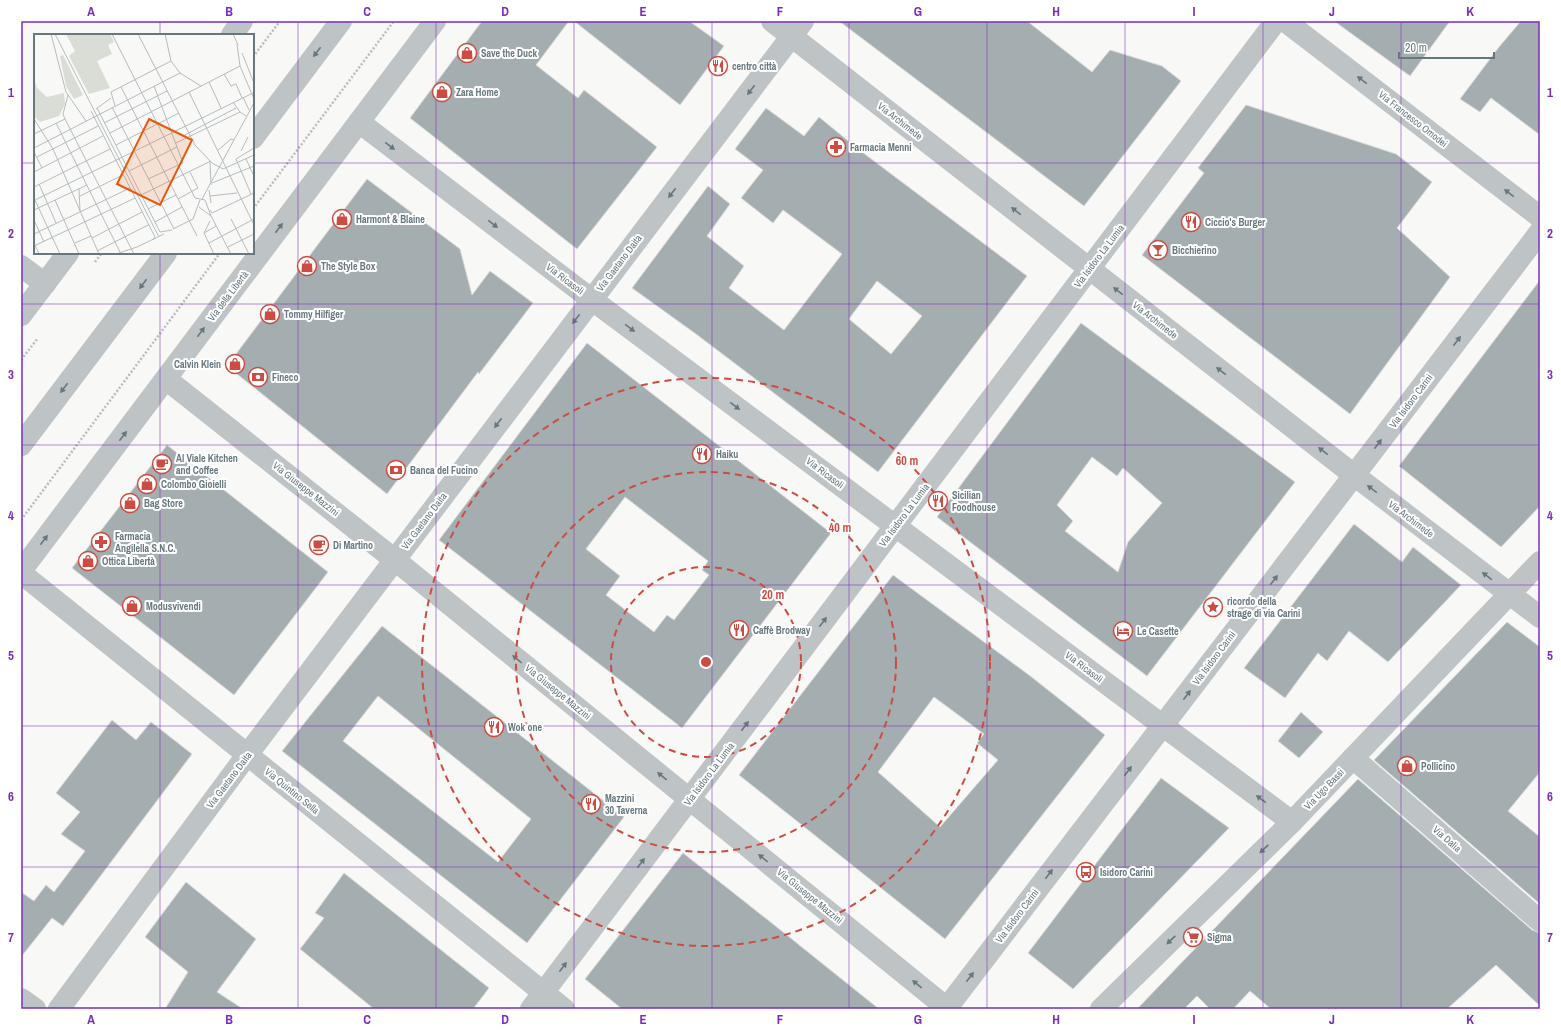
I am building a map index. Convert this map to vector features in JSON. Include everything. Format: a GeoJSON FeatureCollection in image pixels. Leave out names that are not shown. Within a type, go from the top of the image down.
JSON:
{"type":"FeatureCollection","features":[{"type":"Feature","properties":{"kind":"street"},"geometry":{"type":"LineString","coordinates":[[254,137],[341,21]]}},
{"type":"Feature","properties":{"kind":"street","name":"Via della Libertà"},"geometry":{"type":"LineString","coordinates":[[21,572],[435,21]]}},
{"type":"Feature","properties":{"kind":"street","name":"Via Archimede"},"geometry":{"type":"LineString","coordinates":[[772,21],[797,29],[1089,269],[1354,475],[1540,617]]}},
{"type":"Feature","properties":{"kind":"street","name":"Via Isidoro La Lumia"},"geometry":{"type":"LineString","coordinates":[[537,1001],[1276,21]]}},
{"type":"Feature","properties":{"kind":"street","name":"Via Francesco Omodei"},"geometry":{"type":"LineString","coordinates":[[1285,21],[1540,217]]}},
{"type":"Feature","properties":{"kind":"street","name":"Via Gaetano Daita"},"geometry":{"type":"LineString","coordinates":[[59,1009],[247,755],[797,29]]}},
{"type":"Feature","properties":{"kind":"street","name":"Via Ricasoli"},"geometry":{"type":"LineString","coordinates":[[359,122],[591,299],[1292,822]]}},
{"type":"Feature","properties":{"kind":"street","name":"Via Isidoro Carini"},"geometry":{"type":"LineString","coordinates":[[947,1009],[1540,232]]}},
{"type":"Feature","properties":{"kind":"street"},"geometry":{"type":"LineString","coordinates":[[21,315],[67,254]]}},
{"type":"Feature","properties":{"kind":"street"},"geometry":{"type":"LineString","coordinates":[[21,446],[165,254]]}},
{"type":"Feature","properties":{"kind":"street"},"geometry":{"type":"LineString","coordinates":[[21,266],[44,284]]}},
{"type":"Feature","properties":{"kind":"street","name":"Via Giuseppe Mazzini"},"geometry":{"type":"LineString","coordinates":[[166,379],[395,560],[947,1009]]}},
{"type":"Feature","properties":{"kind":"street","name":"Via Ugo Bassi"},"geometry":{"type":"LineString","coordinates":[[1101,1009],[1292,822],[1540,562]]}},
{"type":"Feature","properties":{"kind":"street","name":"Via Quintino Sella"},"geometry":{"type":"LineString","coordinates":[[21,572],[247,755],[537,1001],[564,1009]]}},
{"type":"Feature","properties":{"kind":"street","name":"Via Dalia"},"geometry":{"type":"LineString","coordinates":[[1354,758],[1540,921]]}},
{"type":"Feature","properties":{"kind":"street"},"geometry":{"type":"LineString","coordinates":[[21,999],[35,1009]]}},
{"type":"Feature","properties":{"kind":"path"},"geometry":{"type":"LineString","coordinates":[[254,56],[280,21]]}},
{"type":"Feature","properties":{"kind":"path"},"geometry":{"type":"LineString","coordinates":[[254,208],[394,21]]}},
{"type":"Feature","properties":{"kind":"path"},"geometry":{"type":"LineString","coordinates":[[21,520],[219,254]]}},
{"type":"Feature","properties":{"kind":"building"},"geometry":{"type":"Polygon","coordinates":[[[482,21],[569,21],[536,65],[578,98],[584,90],[657,147],[577,249],[410,118],[482,21]]]}},
{"type":"Feature","properties":{"kind":"building"},"geometry":{"type":"Polygon","coordinates":[[[574,21],[689,21],[724,46],[680,105],[574,21]]]}},
{"type":"Feature","properties":{"kind":"building"},"geometry":{"type":"Polygon","coordinates":[[[839,21],[1027,21],[1092,72],[1110,50],[1162,66],[1181,81],[1084,206],[839,21]]]}},
{"type":"Feature","properties":{"kind":"building"},"geometry":{"type":"Polygon","coordinates":[[[1334,21],[1450,21],[1410,76],[1334,21]]]}},
{"type":"Feature","properties":{"kind":"building"},"geometry":{"type":"Polygon","coordinates":[[[1521,21],[1540,21],[1540,135],[1491,98],[1480,112],[1460,99],[1499,47],[1521,21]]]}},
{"type":"Feature","properties":{"kind":"building"},"geometry":{"type":"Polygon","coordinates":[[[1246,105],[1396,154],[1432,182],[1397,228],[1450,277],[1350,414],[1142,255],[1204,173],[1198,168],[1246,105]]]}},
{"type":"Feature","properties":{"kind":"building"},"geometry":{"type":"Polygon","coordinates":[[[766,108],[804,136],[819,117],[858,149],[1027,276],[878,472],[696,334],[632,288],[708,186],[730,204],[707,236],[744,266],[729,288],[784,330],[842,254],[783,210],[773,223],[741,198],[763,170],[735,149],[766,108]],[[877,281],[849,319],[891,354],[922,316],[877,281]]]}},
{"type":"Feature","properties":{"kind":"building"},"geometry":{"type":"Polygon","coordinates":[[[367,179],[460,249],[472,295],[490,271],[533,303],[479,374],[478,372],[387,494],[227,366],[367,179]]]}},
{"type":"Feature","properties":{"kind":"building"},"geometry":{"type":"Polygon","coordinates":[[[1540,280],[1540,506],[1501,547],[1399,466],[1540,280]]]}},
{"type":"Feature","properties":{"kind":"building"},"geometry":{"type":"Polygon","coordinates":[[[1081,323],[1295,482],[1147,676],[937,517],[1081,323]],[[1092,457],[1057,505],[1073,521],[1065,531],[1118,572],[1128,542],[1162,503],[1123,468],[1117,476],[1092,457]]]}},
{"type":"Feature","properties":{"kind":"building"},"geometry":{"type":"Polygon","coordinates":[[[587,343],[831,533],[682,728],[439,540],[587,343]],[[625,497],[586,549],[620,576],[606,595],[654,632],[667,615],[674,620],[709,575],[702,570],[708,561],[625,497]]]}},
{"type":"Feature","properties":{"kind":"building"},"geometry":{"type":"Polygon","coordinates":[[[167,445],[328,572],[234,695],[72,568],[167,445]]]}},
{"type":"Feature","properties":{"kind":"building"},"geometry":{"type":"Polygon","coordinates":[[[1354,524],[1402,562],[1413,547],[1461,585],[1388,662],[1349,631],[1327,661],[1318,653],[1285,698],[1244,668],[1354,524]]]}},
{"type":"Feature","properties":{"kind":"building"},"geometry":{"type":"Polygon","coordinates":[[[893,575],[1029,675],[1105,735],[945,939],[739,775],[893,575]],[[934,697],[878,772],[940,827],[998,760],[977,743],[984,734],[934,697]]]}},
{"type":"Feature","properties":{"kind":"building"},"geometry":{"type":"Polygon","coordinates":[[[1507,622],[1540,647],[1540,772],[1508,811],[1540,837],[1540,904],[1374,760],[1507,622]]]}},
{"type":"Feature","properties":{"kind":"building"},"geometry":{"type":"Polygon","coordinates":[[[382,626],[624,817],[527,943],[282,751],[382,626]],[[378,696],[343,741],[498,862],[531,819],[378,696]]]}},
{"type":"Feature","properties":{"kind":"building"},"geometry":{"type":"Polygon","coordinates":[[[1301,712],[1323,732],[1299,758],[1278,741],[1301,712]]]}},
{"type":"Feature","properties":{"kind":"building"},"geometry":{"type":"Polygon","coordinates":[[[112,720],[136,740],[151,722],[192,754],[63,926],[52,918],[21,957],[21,892],[34,901],[46,885],[54,892],[85,851],[61,834],[80,812],[56,793],[112,720]]]}},
{"type":"Feature","properties":{"kind":"building"},"geometry":{"type":"Polygon","coordinates":[[[1161,778],[1229,828],[1073,989],[1028,953],[1161,778]]]}},
{"type":"Feature","properties":{"kind":"building"},"geometry":{"type":"Polygon","coordinates":[[[1358,779],[1532,930],[1540,933],[1540,1006],[1496,965],[1447,1009],[1271,1009],[1250,991],[1233,1009],[1210,1009],[1197,996],[1184,1009],[1137,1009],[1358,779]]]}},
{"type":"Feature","properties":{"kind":"building"},"geometry":{"type":"Polygon","coordinates":[[[683,853],[879,1009],[622,1009],[585,979],[683,853]]]}},
{"type":"Feature","properties":{"kind":"building"},"geometry":{"type":"Polygon","coordinates":[[[344,873],[489,988],[473,1009],[374,1009],[300,949],[324,918],[315,913],[344,873]]]}},
{"type":"Feature","properties":{"kind":"building"},"geometry":{"type":"Polygon","coordinates":[[[186,882],[256,939],[217,992],[243,1009],[165,1009],[188,972],[145,937],[186,882]]]}},
{"type":"Feature","properties":{"kind":"place","name":"Save the Duck"},"geometry":{"type":"Point","coordinates":[467,53]}},
{"type":"Feature","properties":{"kind":"place","name":"centro città"},"geometry":{"type":"Point","coordinates":[718,66]}},
{"type":"Feature","properties":{"kind":"place","name":"Zara Home"},"geometry":{"type":"Point","coordinates":[442,92]}},
{"type":"Feature","properties":{"kind":"place","name":"Farmacia Menni"},"geometry":{"type":"Point","coordinates":[836,147]}},
{"type":"Feature","properties":{"kind":"place","name":"Harmont & Blaine"},"geometry":{"type":"Point","coordinates":[342,219]}},
{"type":"Feature","properties":{"kind":"place","name":"Ciccio's Burger"},"geometry":{"type":"Point","coordinates":[1191,222]}},
{"type":"Feature","properties":{"kind":"place","name":"Bicchierino"},"geometry":{"type":"Point","coordinates":[1158,250]}},
{"type":"Feature","properties":{"kind":"place","name":"The Style Box"},"geometry":{"type":"Point","coordinates":[307,266]}},
{"type":"Feature","properties":{"kind":"place","name":"Tommy Hilfiger"},"geometry":{"type":"Point","coordinates":[270,314]}},
{"type":"Feature","properties":{"kind":"place","name":"Calvin Klein"},"geometry":{"type":"Point","coordinates":[235,364]}},
{"type":"Feature","properties":{"kind":"place","name":"Fineco"},"geometry":{"type":"Point","coordinates":[258,377]}},
{"type":"Feature","properties":{"kind":"place","name":"Haiku"},"geometry":{"type":"Point","coordinates":[702,454]}},
{"type":"Feature","properties":{"kind":"place","name":"Al Viale Kitchen and Coffee"},"geometry":{"type":"Point","coordinates":[162,464]}},
{"type":"Feature","properties":{"kind":"place","name":"Banca del Fucino"},"geometry":{"type":"Point","coordinates":[396,470]}},
{"type":"Feature","properties":{"kind":"place","name":"Colombo Gioielli"},"geometry":{"type":"Point","coordinates":[147,484]}},
{"type":"Feature","properties":{"kind":"place","name":"Sicilian Foodhouse"},"geometry":{"type":"Point","coordinates":[938,501]}},
{"type":"Feature","properties":{"kind":"place","name":"Bag Store"},"geometry":{"type":"Point","coordinates":[130,503]}},
{"type":"Feature","properties":{"kind":"place","name":"Farmacia Angilella S.N.C."},"geometry":{"type":"Point","coordinates":[101,542]}},
{"type":"Feature","properties":{"kind":"place","name":"Di Martino"},"geometry":{"type":"Point","coordinates":[319,545]}},
{"type":"Feature","properties":{"kind":"place","name":"Ottica Libertà"},"geometry":{"type":"Point","coordinates":[88,561]}},
{"type":"Feature","properties":{"kind":"place","name":"Modusvivendi"},"geometry":{"type":"Point","coordinates":[132,606]}},
{"type":"Feature","properties":{"kind":"place","name":"ricordo della strage di via Carini"},"geometry":{"type":"Point","coordinates":[1213,607]}},
{"type":"Feature","properties":{"kind":"place","name":"Caffè Brodway"},"geometry":{"type":"Point","coordinates":[739,630]}},
{"type":"Feature","properties":{"kind":"place","name":"Le Casette"},"geometry":{"type":"Point","coordinates":[1123,631]}},
{"type":"Feature","properties":{"kind":"place","name":"Wok one"},"geometry":{"type":"Point","coordinates":[494,727]}},
{"type":"Feature","properties":{"kind":"place","name":"Pollicino"},"geometry":{"type":"Point","coordinates":[1407,766]}},
{"type":"Feature","properties":{"kind":"place","name":"Mazzini 30 Taverna"},"geometry":{"type":"Point","coordinates":[591,804]}},
{"type":"Feature","properties":{"kind":"place","name":"Isidoro Carini"},"geometry":{"type":"Point","coordinates":[1086,872]}},
{"type":"Feature","properties":{"kind":"place","name":"Sigma"},"geometry":{"type":"Point","coordinates":[1193,937]}}]}
